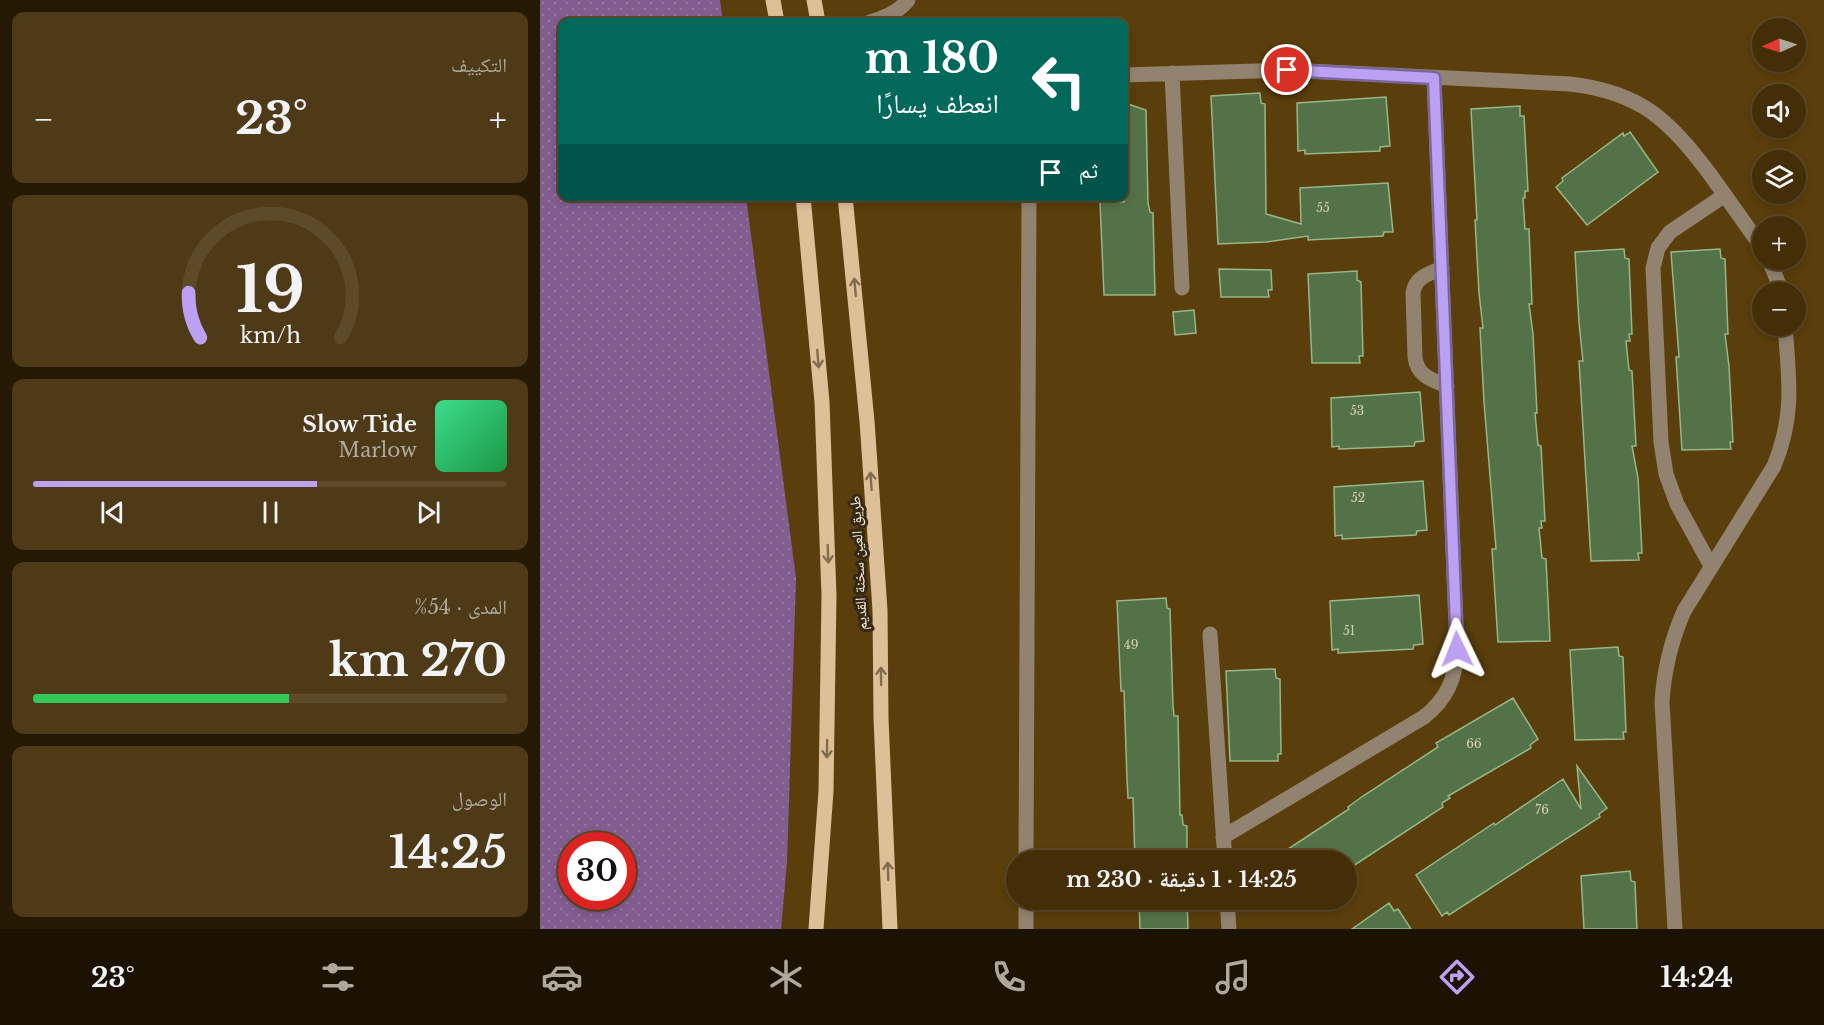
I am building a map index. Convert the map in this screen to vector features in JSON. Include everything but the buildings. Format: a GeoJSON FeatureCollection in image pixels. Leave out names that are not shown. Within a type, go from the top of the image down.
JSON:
{"type":"FeatureCollection","features":[{"type":"Feature","properties":{"kind":"main road"},"geometry":{"type":"LineString","coordinates":[[773,0],[776,18]]}},
{"type":"Feature","properties":{"kind":"main road"},"geometry":{"type":"LineString","coordinates":[[814,0],[817,18]]}},
{"type":"Feature","properties":{"kind":"main road","name":"طريق العين سخنة القديم"},"geometry":{"type":"LineString","coordinates":[[802,201],[822,402],[829,596],[826,791],[816,929]]}},
{"type":"Feature","properties":{"kind":"main road","name":"طريق العين سخنة القديم"},"geometry":{"type":"LineString","coordinates":[[845,201],[867,421],[880,610],[890,929]]}},
{"type":"Feature","properties":{"kind":"street"},"geometry":{"type":"LineString","coordinates":[[880,18],[903,7],[908,0]]}},
{"type":"Feature","properties":{"kind":"street"},"geometry":{"type":"LineString","coordinates":[[1128,75],[1287,70],[1570,84],[1598,88],[1625,97],[1657,116],[1674,130],[1689,146],[1752,234]]}},
{"type":"Feature","properties":{"kind":"street"},"geometry":{"type":"LineString","coordinates":[[1173,72],[1182,288]]}},
{"type":"Feature","properties":{"kind":"street"},"geometry":{"type":"LineString","coordinates":[[1223,837],[1424,717],[1436,707],[1449,688],[1457,665],[1434,78]]}},
{"type":"Feature","properties":{"kind":"street"},"geometry":{"type":"LineString","coordinates":[[1711,566],[1677,504],[1666,474],[1661,442],[1653,268],[1658,248],[1670,231],[1725,195]]}},
{"type":"Feature","properties":{"kind":"street"},"geometry":{"type":"LineString","coordinates":[[1026,850],[1029,201]]}},
{"type":"Feature","properties":{"kind":"street"},"geometry":{"type":"LineString","coordinates":[[1442,268],[1421,277],[1415,284],[1413,293],[1415,363],[1425,377],[1447,386]]}},
{"type":"Feature","properties":{"kind":"street"},"geometry":{"type":"LineString","coordinates":[[1674,929],[1662,702],[1666,664],[1676,628],[1693,594],[1774,466],[1781,449],[1789,413],[1785,336]]}},
{"type":"Feature","properties":{"kind":"street"},"geometry":{"type":"LineString","coordinates":[[1210,634],[1224,850]]}},
{"type":"Feature","properties":{"kind":"street"},"geometry":{"type":"LineString","coordinates":[[1026,910],[1026,929]]}},
{"type":"Feature","properties":{"kind":"street"},"geometry":{"type":"LineString","coordinates":[[1228,910],[1229,929]]}},
{"type":"Feature","properties":{"kind":"shaded area"},"geometry":{"type":"Polygon","coordinates":[[[540,0],[720,0],[722,18],[558,18],[558,201],[747,201],[796,578],[787,863],[781,929],[540,929],[540,0]]]}},
{"type":"Feature","properties":{"kind":"route"},"geometry":{"type":"LineString","coordinates":[[1287,70],[1434,78],[1457,649]]}}]}
